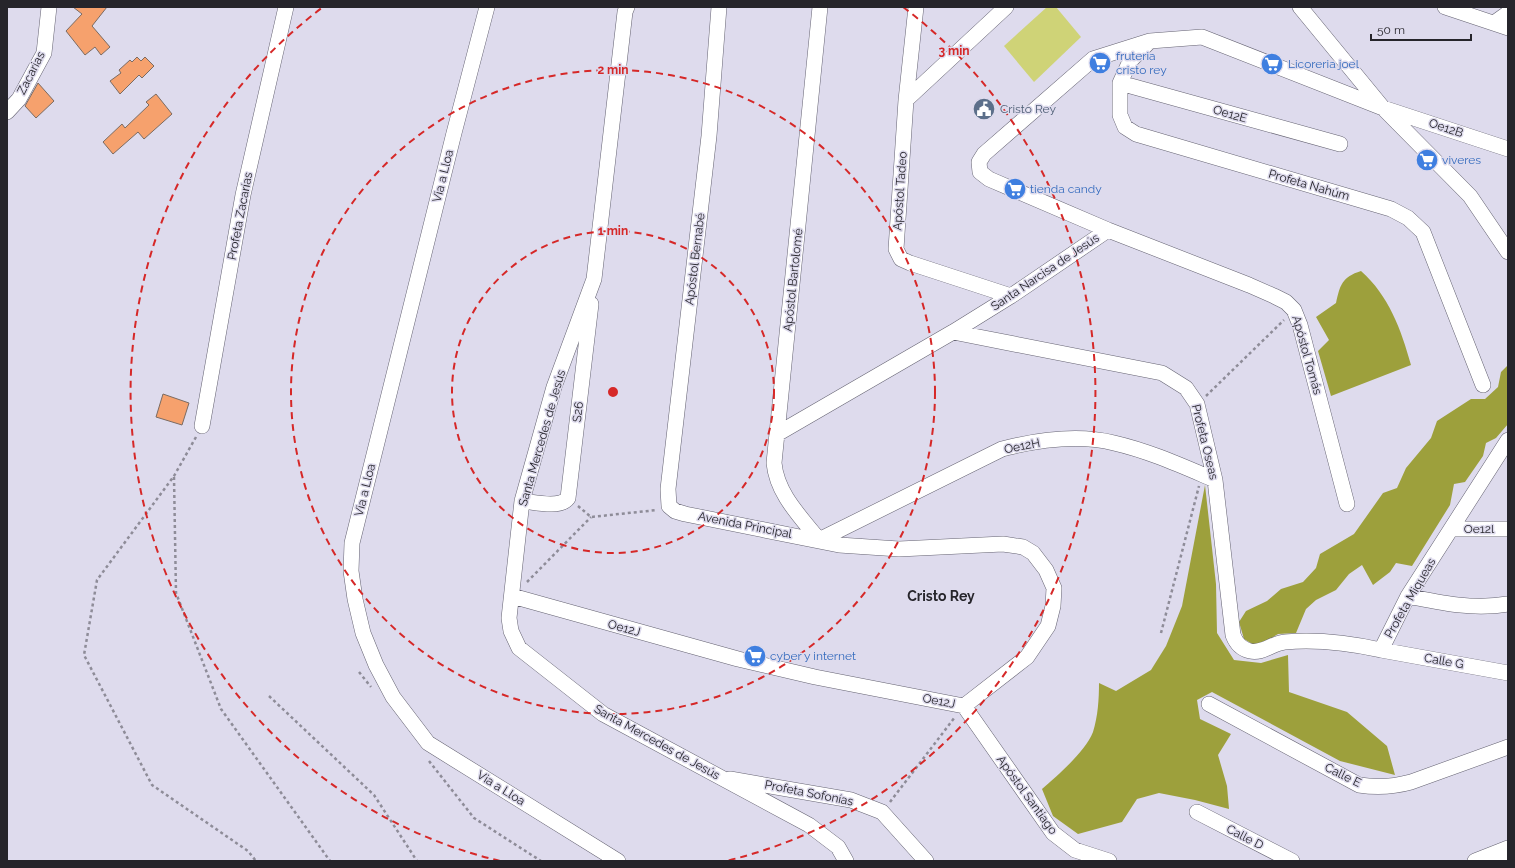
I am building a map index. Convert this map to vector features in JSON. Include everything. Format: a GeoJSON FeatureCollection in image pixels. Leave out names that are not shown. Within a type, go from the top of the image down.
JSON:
{"type":"FeatureCollection","features":[{"type":"Feature","properties":{"kind":"street","name":"Zacarias"},"geometry":{"type":"LineString","coordinates":[[7,112],[19,99],[44,53],[49,7]]}},
{"type":"Feature","properties":{"kind":"street","name":"Profeta Zacarías"},"geometry":{"type":"LineString","coordinates":[[202,426],[243,195],[286,7]]}},
{"type":"Feature","properties":{"kind":"street","name":"Via a Lloa"},"geometry":{"type":"LineString","coordinates":[[487,7],[454,133],[352,543],[351,571],[355,599],[363,633],[376,665],[393,697],[428,743],[618,861]]}},
{"type":"Feature","properties":{"kind":"street","name":"Santa Mercedes de Jesús"},"geometry":{"type":"LineString","coordinates":[[627,7],[625,12],[594,279],[554,387],[522,501],[509,618],[511,632],[519,648],[603,714],[809,825],[838,847],[846,861]]}},
{"type":"Feature","properties":{"kind":"street","name":"Apóstol Bernabé"},"geometry":{"type":"LineString","coordinates":[[671,509],[667,502],[668,489],[709,136],[719,7]]}},
{"type":"Feature","properties":{"kind":"street","name":"Apóstol Bartolomé"},"geometry":{"type":"LineString","coordinates":[[819,540],[779,487],[775,476],[774,463],[820,7]]}},
{"type":"Feature","properties":{"kind":"street","name":"Apóstol Tadeo"},"geometry":{"type":"LineString","coordinates":[[916,7],[906,100],[896,249],[901,259],[1011,296]]}},
{"type":"Feature","properties":{"kind":"street"},"geometry":{"type":"LineString","coordinates":[[906,100],[1006,7]]}},
{"type":"Feature","properties":{"kind":"street"},"geometry":{"type":"LineString","coordinates":[[1300,7],[1383,108],[1470,196],[1508,252]]}},
{"type":"Feature","properties":{"kind":"street"},"geometry":{"type":"LineString","coordinates":[[1445,7],[1501,26],[1508,13]]}},
{"type":"Feature","properties":{"kind":"street","name":"Santa Narcisa de Jesús"},"geometry":{"type":"LineString","coordinates":[[1108,230],[989,178],[980,172],[979,162],[984,154],[1093,59],[1150,41],[1202,37],[1383,108]]}},
{"type":"Feature","properties":{"kind":"street","name":"Profeta Nahúm"},"geometry":{"type":"LineString","coordinates":[[1150,41],[1130,61],[1120,83],[1120,115],[1126,127],[1136,134],[1391,209],[1408,218],[1423,232],[1483,385]]}},
{"type":"Feature","properties":{"kind":"street","name":"Oe12E"},"geometry":{"type":"LineString","coordinates":[[1120,83],[1340,144]]}},
{"type":"Feature","properties":{"kind":"street","name":"Oe12B"},"geometry":{"type":"LineString","coordinates":[[1383,108],[1508,149]]}},
{"type":"Feature","properties":{"kind":"street","name":"Santa Narcisa de Jesús"},"geometry":{"type":"LineString","coordinates":[[777,434],[953,332],[1011,296],[1108,230]]}},
{"type":"Feature","properties":{"kind":"street","name":"Apóstol Tomás"},"geometry":{"type":"LineString","coordinates":[[1108,230],[1249,284],[1286,302],[1294,310],[1300,325],[1347,504]]}},
{"type":"Feature","properties":{"kind":"street","name":"S26"},"geometry":{"type":"LineString","coordinates":[[568,498],[594,279]]}},
{"type":"Feature","properties":{"kind":"street","name":"Profeta Oseas"},"geometry":{"type":"LineString","coordinates":[[953,332],[1162,373],[1186,388],[1197,404],[1231,627],[1236,642]]}},
{"type":"Feature","properties":{"kind":"street","name":"Oe12H"},"geometry":{"type":"LineString","coordinates":[[819,540],[1002,449],[1028,443],[1077,439],[1113,442],[1141,451],[1208,477]]}},
{"type":"Feature","properties":{"kind":"street","name":"Profeta Miqueas"},"geometry":{"type":"LineString","coordinates":[[1236,642],[1242,648],[1257,652],[1283,642],[1297,641],[1348,642],[1380,650],[1408,596],[1451,529],[1501,461],[1508,440]]}},
{"type":"Feature","properties":{"kind":"street"},"geometry":{"type":"LineString","coordinates":[[522,501],[557,504],[564,502],[568,498]]}},
{"type":"Feature","properties":{"kind":"street","name":"Avenida Principal"},"geometry":{"type":"LineString","coordinates":[[671,509],[684,514],[819,540]]}},
{"type":"Feature","properties":{"kind":"street","name":"Oe12l"},"geometry":{"type":"LineString","coordinates":[[1451,529],[1508,529]]}},
{"type":"Feature","properties":{"kind":"street","name":"Oe12J"},"geometry":{"type":"LineString","coordinates":[[512,596],[745,661],[815,677],[964,706],[1027,657],[1048,626],[1053,606],[1054,588],[1046,570],[1033,553],[1023,547],[1003,544],[898,549],[839,545],[819,540]]}},
{"type":"Feature","properties":{"kind":"street"},"geometry":{"type":"LineString","coordinates":[[1408,596],[1447,604],[1490,608],[1508,604]]}},
{"type":"Feature","properties":{"kind":"street","name":"Calle G"},"geometry":{"type":"LineString","coordinates":[[1380,650],[1508,673]]}},
{"type":"Feature","properties":{"kind":"street","name":"Calle E"},"geometry":{"type":"LineString","coordinates":[[1209,704],[1359,785],[1378,788],[1395,787],[1411,782],[1508,747]]}},
{"type":"Feature","properties":{"kind":"street","name":"Apóstol Santiago"},"geometry":{"type":"LineString","coordinates":[[964,706],[1053,834],[1075,850],[1109,861]]}},
{"type":"Feature","properties":{"kind":"street","name":"Profeta Sofonías"},"geometry":{"type":"LineString","coordinates":[[718,776],[851,800],[882,812],[926,861]]}},
{"type":"Feature","properties":{"kind":"street","name":"Calle D"},"geometry":{"type":"LineString","coordinates":[[1197,812],[1292,861]]}},
{"type":"Feature","properties":{"kind":"street"},"geometry":{"type":"LineString","coordinates":[[1475,861],[1508,848]]}},
{"type":"Feature","properties":{"kind":"path"},"geometry":{"type":"LineString","coordinates":[[1197,404],[1294,310]]}},
{"type":"Feature","properties":{"kind":"path"},"geometry":{"type":"LineString","coordinates":[[202,426],[174,476],[97,580],[84,655],[152,785],[248,851],[256,861]]}},
{"type":"Feature","properties":{"kind":"path"},"geometry":{"type":"LineString","coordinates":[[174,476],[176,593],[221,709],[330,861]]}},
{"type":"Feature","properties":{"kind":"path"},"geometry":{"type":"LineString","coordinates":[[1161,633],[1185,545],[1208,477]]}},
{"type":"Feature","properties":{"kind":"path"},"geometry":{"type":"LineString","coordinates":[[568,498],[591,517]]}},
{"type":"Feature","properties":{"kind":"path"},"geometry":{"type":"LineString","coordinates":[[512,596],[591,517],[671,509]]}},
{"type":"Feature","properties":{"kind":"path"},"geometry":{"type":"LineString","coordinates":[[359,672],[374,691]]}},
{"type":"Feature","properties":{"kind":"path"},"geometry":{"type":"LineString","coordinates":[[269,696],[374,794],[417,861]]}},
{"type":"Feature","properties":{"kind":"path"},"geometry":{"type":"LineString","coordinates":[[882,812],[964,706]]}},
{"type":"Feature","properties":{"kind":"path"},"geometry":{"type":"LineString","coordinates":[[426,757],[474,818],[541,861]]}},
{"type":"Feature","properties":{"kind":"green space"},"geometry":{"type":"Polygon","coordinates":[[[1047,7],[1056,7],[1081,37],[1034,82],[1004,46],[1047,7]]]}},
{"type":"Feature","properties":{"kind":"shaded area"},"geometry":{"type":"Polygon","coordinates":[[[1361,271],[1379,291],[1393,314],[1411,365],[1331,396],[1318,351],[1329,340],[1316,317],[1336,303],[1343,282],[1350,276],[1361,271]]]}},
{"type":"Feature","properties":{"kind":"shaded area"},"geometry":{"type":"Polygon","coordinates":[[[1508,365],[1508,424],[1496,438],[1486,443],[1483,456],[1465,482],[1454,484],[1450,505],[1412,566],[1396,563],[1390,572],[1373,585],[1362,565],[1349,574],[1336,590],[1316,600],[1306,609],[1296,633],[1278,634],[1270,639],[1254,645],[1244,639],[1239,622],[1246,611],[1267,601],[1281,589],[1303,582],[1316,568],[1320,554],[1354,534],[1383,493],[1397,488],[1406,468],[1431,438],[1437,421],[1471,399],[1485,399],[1498,387],[1501,372],[1508,365]]]}},
{"type":"Feature","properties":{"kind":"shaded area"},"geometry":{"type":"Polygon","coordinates":[[[1205,485],[1216,584],[1217,633],[1234,660],[1261,663],[1288,655],[1289,692],[1347,712],[1387,746],[1395,775],[1340,761],[1212,692],[1197,700],[1200,719],[1231,734],[1218,755],[1227,786],[1229,809],[1159,793],[1137,799],[1122,822],[1078,834],[1053,816],[1042,789],[1078,755],[1089,740],[1096,720],[1099,683],[1116,691],[1151,670],[1166,646],[1182,606],[1205,485]]]}},
{"type":"Feature","properties":{"kind":"building"},"geometry":{"type":"Polygon","coordinates":[[[73,7],[107,7],[92,26],[110,47],[101,55],[95,47],[85,55],[66,31],[82,14],[73,7]]]}},
{"type":"Feature","properties":{"kind":"building"},"geometry":{"type":"Polygon","coordinates":[[[137,57],[141,61],[145,57],[154,66],[142,78],[139,75],[120,94],[110,81],[121,73],[119,70],[130,60],[132,62],[137,57]]]}},
{"type":"Feature","properties":{"kind":"building"},"geometry":{"type":"Polygon","coordinates":[[[38,83],[54,101],[36,118],[25,106],[38,83]]]}},
{"type":"Feature","properties":{"kind":"building"},"geometry":{"type":"Polygon","coordinates":[[[156,94],[172,114],[144,139],[138,132],[113,154],[103,142],[122,124],[125,128],[149,105],[146,102],[156,94]]]}},
{"type":"Feature","properties":{"kind":"building"},"geometry":{"type":"Polygon","coordinates":[[[163,394],[189,403],[182,425],[156,417],[163,394]]]}},
{"type":"Feature","properties":{"kind":"place","name":"fruteria cristo rey"},"geometry":{"type":"Point","coordinates":[1100,63]}},
{"type":"Feature","properties":{"kind":"place","name":"Licoreria joel"},"geometry":{"type":"Point","coordinates":[1272,64]}},
{"type":"Feature","properties":{"kind":"place","name":"Cristo Rey"},"geometry":{"type":"Point","coordinates":[984,109]}},
{"type":"Feature","properties":{"kind":"place","name":"viveres"},"geometry":{"type":"Point","coordinates":[1427,160]}},
{"type":"Feature","properties":{"kind":"place","name":"tienda candy"},"geometry":{"type":"Point","coordinates":[1015,189]}},
{"type":"Feature","properties":{"kind":"place","name":"cyber y internet"},"geometry":{"type":"Point","coordinates":[755,656]}},
{"type":"Feature","properties":{"kind":"district","name":"Cristo Rey"},"geometry":{"type":"Point","coordinates":[941,596]}}]}
